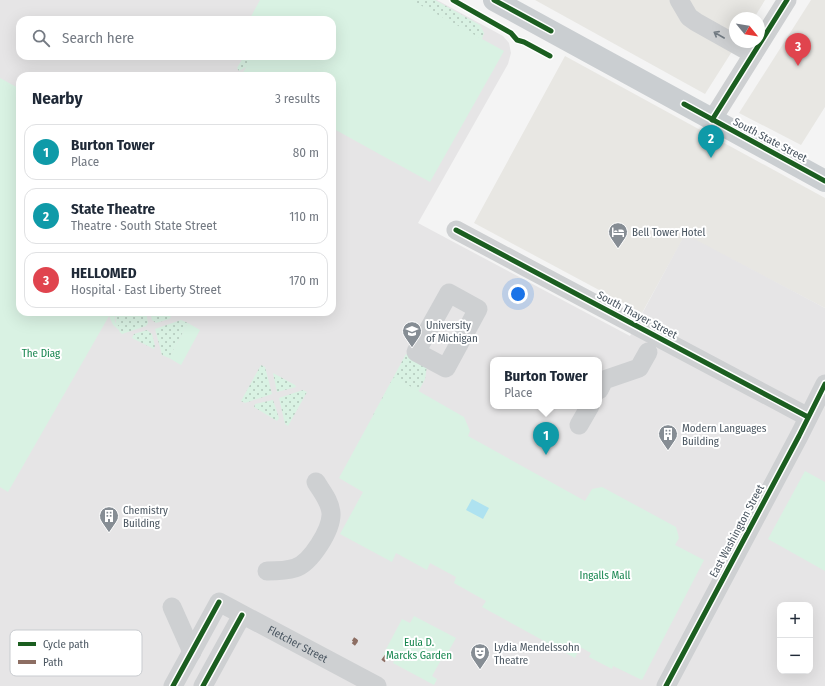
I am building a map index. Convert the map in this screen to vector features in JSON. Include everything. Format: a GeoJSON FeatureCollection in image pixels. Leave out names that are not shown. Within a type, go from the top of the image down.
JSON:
{"type":"FeatureCollection","features":[{"type":"Feature","properties":{"kind":"main road","name":"South State Street"},"geometry":{"type":"LineString","coordinates":[[494,0],[825,181]]}},
{"type":"Feature","properties":{"kind":"street"},"geometry":{"type":"LineString","coordinates":[[679,0],[689,17],[753,54]]}},
{"type":"Feature","properties":{"kind":"street"},"geometry":{"type":"LineString","coordinates":[[712,120],[787,0]]}},
{"type":"Feature","properties":{"kind":"street","name":"South Thayer Street"},"geometry":{"type":"LineString","coordinates":[[456,230],[808,418]]}},
{"type":"Feature","properties":{"kind":"street"},"geometry":{"type":"LineString","coordinates":[[602,384],[604,380],[639,368],[648,352]]}},
{"type":"Feature","properties":{"kind":"street","name":"East Washington Street"},"geometry":{"type":"LineString","coordinates":[[666,686],[825,384]]}},
{"type":"Feature","properties":{"kind":"street"},"geometry":{"type":"LineString","coordinates":[[579,425],[588,409]]}},
{"type":"Feature","properties":{"kind":"street"},"geometry":{"type":"LineString","coordinates":[[267,571],[295,568],[309,560],[314,553],[330,522],[331,513],[327,498],[316,482]]}},
{"type":"Feature","properties":{"kind":"street","name":"Fletcher Street"},"geometry":{"type":"LineString","coordinates":[[192,652],[219,602],[377,686]]}},
{"type":"Feature","properties":{"kind":"street"},"geometry":{"type":"LineString","coordinates":[[172,607],[192,652],[173,686]]}},
{"type":"Feature","properties":{"kind":"street"},"geometry":{"type":"LineString","coordinates":[[202,686],[242,615]]}},
{"type":"Feature","properties":{"kind":"shaded area","name":"University of Michigan"},"geometry":{"type":"Polygon","coordinates":[[[0,0],[437,0],[503,36],[509,43],[511,53],[508,64],[418,223],[630,336],[685,234],[825,308],[825,686],[0,686],[0,0]]]}},
{"type":"Feature","properties":{"kind":"shaded area"},"geometry":{"type":"Polygon","coordinates":[[[535,0],[765,0],[758,12],[729,12],[729,48],[734,48],[705,94],[535,0]]]}},
{"type":"Feature","properties":{"kind":"shaded area"},"geometry":{"type":"Polygon","coordinates":[[[811,0],[825,0],[825,107],[801,145],[739,113],[811,0]]]}},
{"type":"Feature","properties":{"kind":"shaded area"},"geometry":{"type":"Polygon","coordinates":[[[565,56],[825,198],[825,308],[685,235],[642,313],[474,223],[565,56]]]}},
{"type":"Feature","properties":{"kind":"green space"},"geometry":{"type":"Polygon","coordinates":[[[260,0],[411,0],[504,51],[430,182],[336,130],[336,72],[243,72],[250,60],[336,60],[336,16],[251,16],[260,0]]]}},
{"type":"Feature","properties":{"kind":"green space"},"geometry":{"type":"Polygon","coordinates":[[[384,0],[435,0],[480,25],[484,33],[481,42],[384,0]]]}},
{"type":"Feature","properties":{"kind":"green space"},"geometry":{"type":"Polygon","coordinates":[[[242,60],[258,60],[239,71],[237,68],[242,60]]]}},
{"type":"Feature","properties":{"kind":"green space","name":"The Diag"},"geometry":{"type":"Polygon","coordinates":[[[0,78],[16,87],[16,316],[109,316],[8,492],[0,487],[0,78]]]}},
{"type":"Feature","properties":{"kind":"green space","name":"The Diag"},"geometry":{"type":"Polygon","coordinates":[[[109,316],[116,316],[115,322],[121,329],[119,330],[113,325],[109,316]]]}},
{"type":"Feature","properties":{"kind":"green space"},"geometry":{"type":"Polygon","coordinates":[[[116,316],[147,316],[148,323],[146,326],[122,334],[116,323],[116,316]]]}},
{"type":"Feature","properties":{"kind":"green space"},"geometry":{"type":"Polygon","coordinates":[[[151,316],[171,317],[156,323],[152,320],[151,316]]]}},
{"type":"Feature","properties":{"kind":"green space"},"geometry":{"type":"Polygon","coordinates":[[[181,320],[188,323],[169,358],[162,355],[155,329],[181,320]]]}},
{"type":"Feature","properties":{"kind":"green space"},"geometry":{"type":"Polygon","coordinates":[[[188,323],[200,330],[181,365],[169,358],[188,323]]]}},
{"type":"Feature","properties":{"kind":"green space"},"geometry":{"type":"Polygon","coordinates":[[[147,330],[152,334],[155,346],[154,349],[132,338],[134,334],[147,330]]]}},
{"type":"Feature","properties":{"kind":"green space"},"geometry":{"type":"Polygon","coordinates":[[[406,354],[427,366],[425,379],[413,402],[373,415],[406,354]]]}},
{"type":"Feature","properties":{"kind":"green space"},"geometry":{"type":"Polygon","coordinates":[[[261,365],[265,367],[272,394],[245,403],[241,401],[261,365]]]}},
{"type":"Feature","properties":{"kind":"green space"},"geometry":{"type":"Polygon","coordinates":[[[273,373],[295,385],[296,387],[277,392],[273,373]]]}},
{"type":"Feature","properties":{"kind":"green space","name":"Ingalls Mall"},"geometry":{"type":"Polygon","coordinates":[[[394,377],[464,417],[470,431],[468,436],[585,501],[592,489],[602,487],[676,527],[679,538],[675,545],[704,560],[642,680],[613,666],[612,669],[589,657],[591,653],[580,647],[575,658],[482,607],[486,601],[454,583],[456,577],[430,563],[427,570],[396,553],[392,562],[340,534],[363,492],[339,478],[394,377]]]}},
{"type":"Feature","properties":{"kind":"green space"},"geometry":{"type":"Polygon","coordinates":[[[303,390],[307,392],[288,426],[285,424],[279,398],[303,390]]]}},
{"type":"Feature","properties":{"kind":"green space"},"geometry":{"type":"Polygon","coordinates":[[[273,400],[279,418],[277,421],[254,407],[255,404],[273,400]]]}},
{"type":"Feature","properties":{"kind":"green space"},"geometry":{"type":"Polygon","coordinates":[[[805,471],[825,482],[825,571],[768,539],[805,471]]]}},
{"type":"Feature","properties":{"kind":"green space","name":"Eula D. Marcks Garden"},"geometry":{"type":"Polygon","coordinates":[[[414,616],[456,638],[443,661],[441,660],[432,676],[437,679],[434,685],[393,663],[394,661],[383,655],[402,619],[410,623],[414,616]]]}},
{"type":"Feature","properties":{"kind":"water"},"geometry":{"type":"Polygon","coordinates":[[[472,499],[489,508],[483,519],[466,510],[472,499]]]}},
{"type":"Feature","properties":{"kind":"marked path"},"geometry":{"type":"LineString","coordinates":[[353,639],[356,641],[353,645]]}},
{"type":"Feature","properties":{"kind":"marked path"},"geometry":{"type":"LineString","coordinates":[[383,661],[388,654],[398,654]]}},
{"type":"Feature","properties":{"kind":"cycle path"},"geometry":{"type":"LineString","coordinates":[[453,0],[511,33],[517,40],[524,42],[550,56]]}},
{"type":"Feature","properties":{"kind":"cycle path"},"geometry":{"type":"LineString","coordinates":[[494,0],[551,31]]}},
{"type":"Feature","properties":{"kind":"cycle path"},"geometry":{"type":"LineString","coordinates":[[712,120],[787,0]]}},
{"type":"Feature","properties":{"kind":"cycle path"},"geometry":{"type":"LineString","coordinates":[[684,104],[825,181]]}},
{"type":"Feature","properties":{"kind":"cycle path"},"geometry":{"type":"LineString","coordinates":[[456,230],[808,417]]}},
{"type":"Feature","properties":{"kind":"cycle path"},"geometry":{"type":"LineString","coordinates":[[666,686],[799,436],[825,384]]}},
{"type":"Feature","properties":{"kind":"cycle path"},"geometry":{"type":"LineString","coordinates":[[173,686],[219,602]]}},
{"type":"Feature","properties":{"kind":"cycle path"},"geometry":{"type":"LineString","coordinates":[[203,686],[242,615]]}},
{"type":"Feature","properties":{"kind":"place","name":"HELLOMED"},"geometry":{"type":"Point","coordinates":[798,66]}},
{"type":"Feature","properties":{"kind":"place","name":"State Theatre"},"geometry":{"type":"Point","coordinates":[711,158]}},
{"type":"Feature","properties":{"kind":"place","name":"Bell Tower Hotel"},"geometry":{"type":"Point","coordinates":[618,249]}},
{"type":"Feature","properties":{"kind":"place","name":"University of Michigan"},"geometry":{"type":"Point","coordinates":[412,348]}},
{"type":"Feature","properties":{"kind":"place","name":"Modern Languages Building"},"geometry":{"type":"Point","coordinates":[668,451]}},
{"type":"Feature","properties":{"kind":"place","name":"Burton Tower"},"geometry":{"type":"Point","coordinates":[546,455]}},
{"type":"Feature","properties":{"kind":"place","name":"Chemistry Building"},"geometry":{"type":"Point","coordinates":[109,533]}},
{"type":"Feature","properties":{"kind":"place","name":"Lydia Mendelssohn Theatre"},"geometry":{"type":"Point","coordinates":[480,670]}}]}
